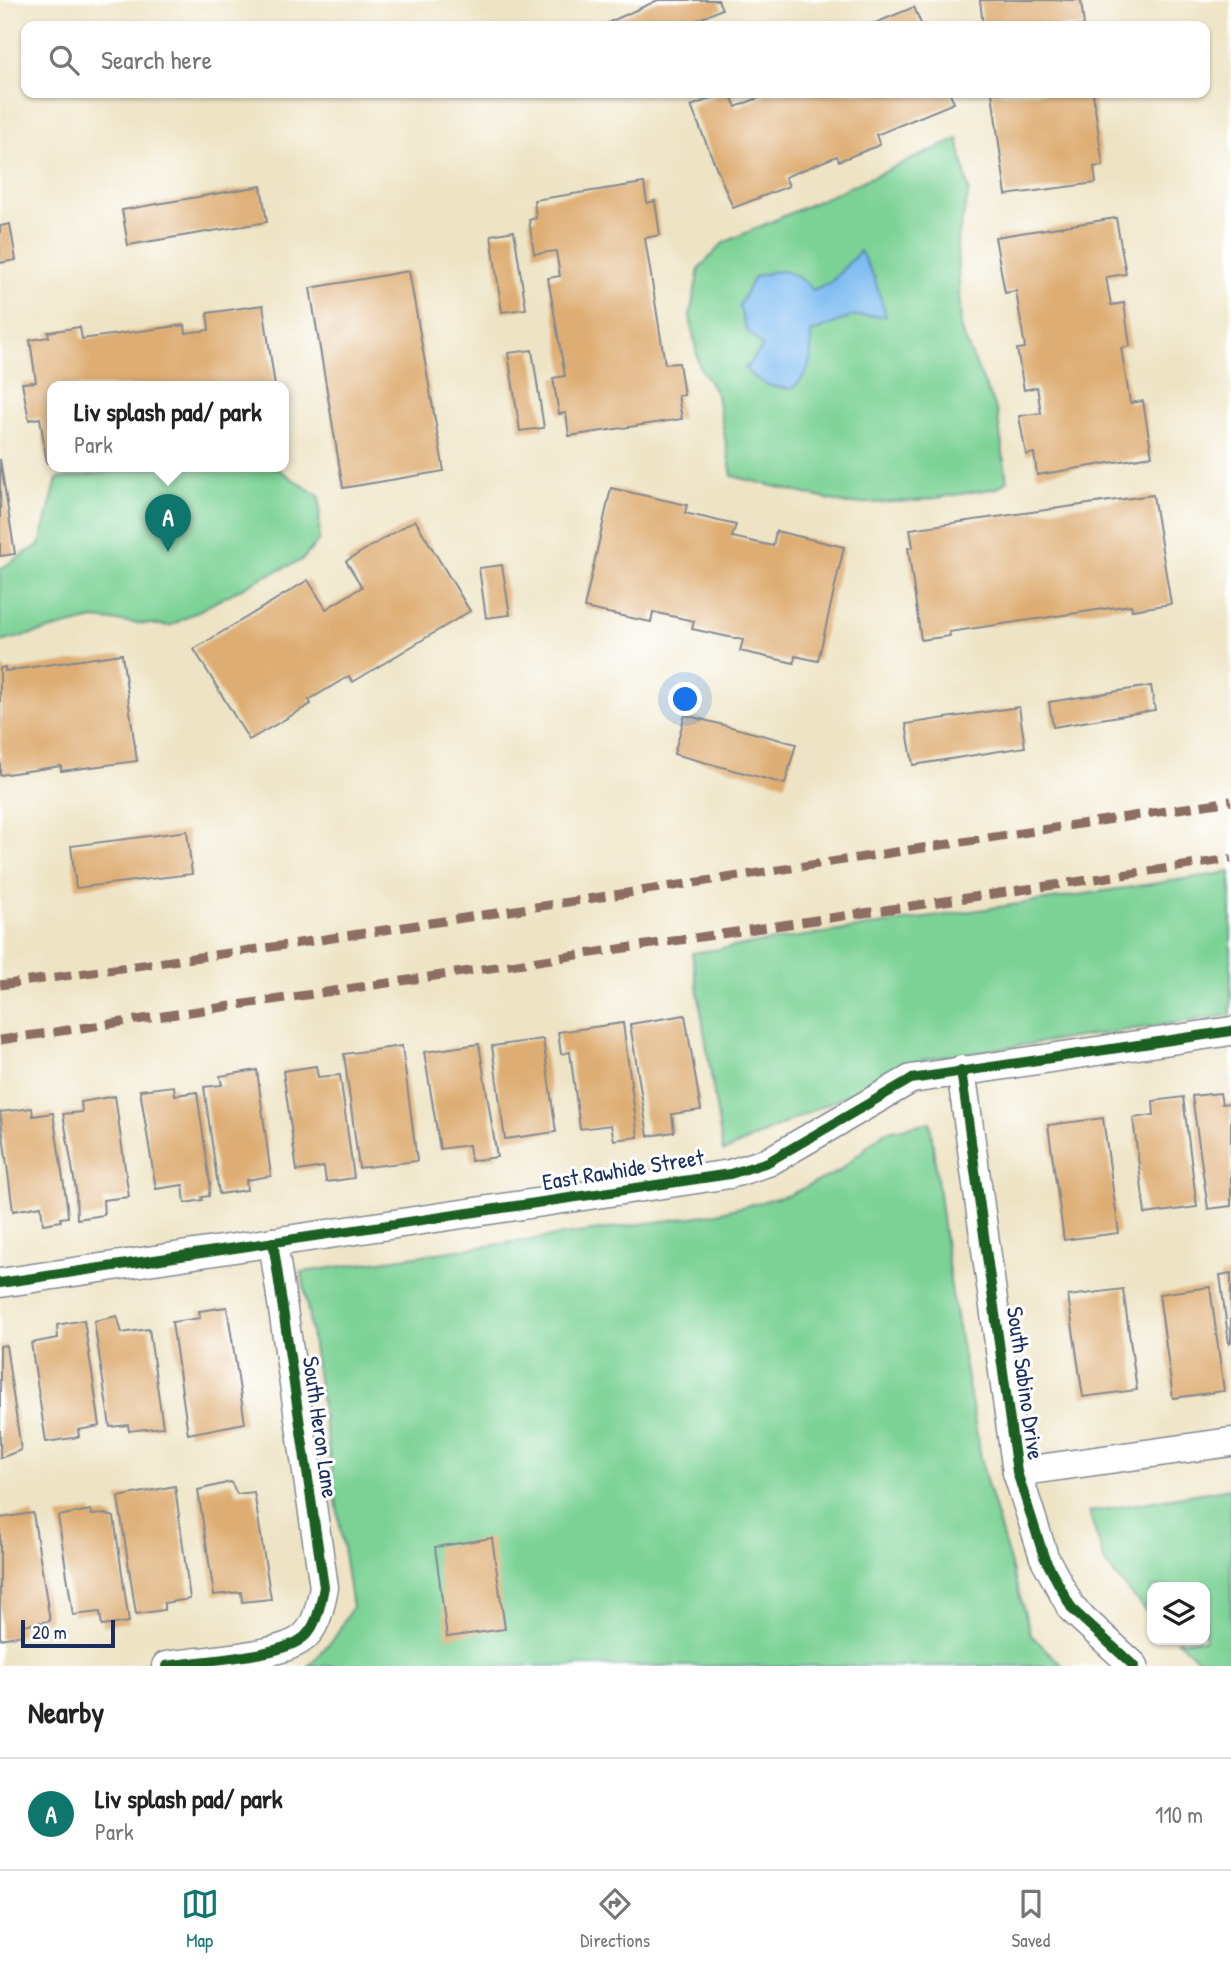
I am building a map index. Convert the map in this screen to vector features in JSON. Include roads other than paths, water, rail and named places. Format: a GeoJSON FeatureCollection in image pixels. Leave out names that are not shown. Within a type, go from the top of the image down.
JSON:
{"type":"FeatureCollection","features":[{"type":"Feature","properties":{"kind":"street","name":"East Rawhide Street"},"geometry":{"type":"LineString","coordinates":[[0,1283],[730,1174],[768,1162],[912,1079],[1231,1031]]}},
{"type":"Feature","properties":{"kind":"street","name":"South Sabino Drive"},"geometry":{"type":"LineString","coordinates":[[961,1070],[1017,1472],[1044,1557],[1072,1609],[1134,1666]]}},
{"type":"Feature","properties":{"kind":"street","name":"South Heron Lane"},"geometry":{"type":"LineString","coordinates":[[166,1666],[281,1648],[301,1640],[317,1619],[324,1587],[272,1242]]}},
{"type":"Feature","properties":{"kind":"street"},"geometry":{"type":"LineString","coordinates":[[1017,1472],[1231,1442]]}},
{"type":"Feature","properties":{"kind":"water"},"geometry":{"type":"Polygon","coordinates":[[[860,251],[874,277],[886,316],[852,316],[811,333],[807,370],[792,389],[766,384],[750,374],[745,369],[763,347],[746,329],[739,306],[754,277],[772,272],[786,272],[799,278],[813,290],[831,282],[860,251]]]}},
{"type":"Feature","properties":{"kind":"place","name":"Liv splash pad/ park"},"geometry":{"type":"Point","coordinates":[168,552]}}]}
